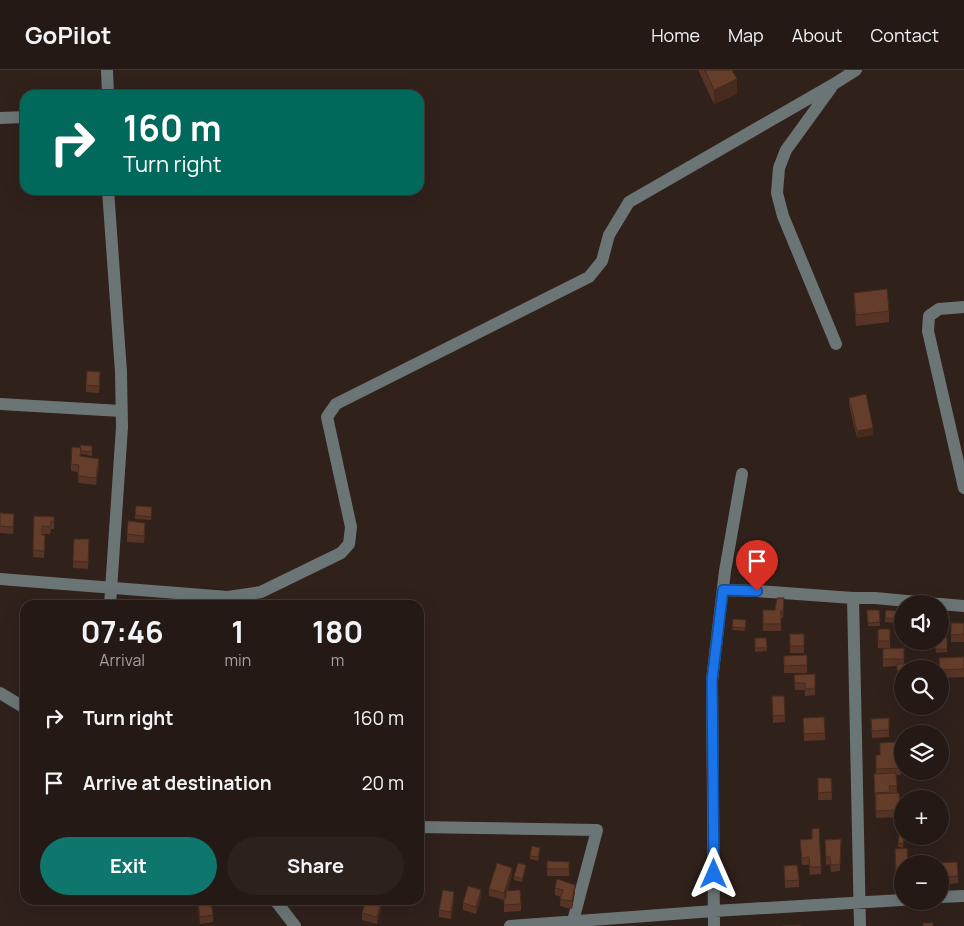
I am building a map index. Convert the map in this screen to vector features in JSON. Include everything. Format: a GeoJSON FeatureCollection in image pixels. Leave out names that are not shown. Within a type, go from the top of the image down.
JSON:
{"type":"FeatureCollection","features":[{"type":"Feature","properties":{"kind":"street"},"geometry":{"type":"LineString","coordinates":[[107,70],[108,90]]}},
{"type":"Feature","properties":{"kind":"street"},"geometry":{"type":"LineString","coordinates":[[0,578],[228,597],[261,592],[341,554],[349,544],[351,527],[326,417],[336,404],[589,277],[602,260],[609,235],[629,202],[856,70]]}},
{"type":"Feature","properties":{"kind":"street"},"geometry":{"type":"LineString","coordinates":[[834,84],[786,150],[779,168],[777,193],[783,216],[836,344]]}},
{"type":"Feature","properties":{"kind":"street"},"geometry":{"type":"LineString","coordinates":[[0,118],[20,117]]}},
{"type":"Feature","properties":{"kind":"street"},"geometry":{"type":"LineString","coordinates":[[108,195],[121,372],[121,411],[110,600]]}},
{"type":"Feature","properties":{"kind":"street"},"geometry":{"type":"LineString","coordinates":[[964,307],[939,309],[930,316],[928,331],[959,445],[964,488]]}},
{"type":"Feature","properties":{"kind":"street"},"geometry":{"type":"LineString","coordinates":[[0,404],[121,411]]}},
{"type":"Feature","properties":{"kind":"street"},"geometry":{"type":"LineString","coordinates":[[714,926],[712,680],[723,590],[742,474]]}},
{"type":"Feature","properties":{"kind":"street"},"geometry":{"type":"LineString","coordinates":[[723,590],[894,600]]}},
{"type":"Feature","properties":{"kind":"street"},"geometry":{"type":"LineString","coordinates":[[854,598],[860,926]]}},
{"type":"Feature","properties":{"kind":"street"},"geometry":{"type":"LineString","coordinates":[[949,605],[964,606]]}},
{"type":"Feature","properties":{"kind":"street"},"geometry":{"type":"LineString","coordinates":[[0,693],[20,705]]}},
{"type":"Feature","properties":{"kind":"street"},"geometry":{"type":"LineString","coordinates":[[424,827],[597,830],[573,921]]}},
{"type":"Feature","properties":{"kind":"street"},"geometry":{"type":"LineString","coordinates":[[949,897],[964,896]]}},
{"type":"Feature","properties":{"kind":"street"},"geometry":{"type":"LineString","coordinates":[[510,926],[714,911],[894,901]]}},
{"type":"Feature","properties":{"kind":"street"},"geometry":{"type":"LineString","coordinates":[[278,905],[296,926]]}},
{"type":"Feature","properties":{"kind":"building"},"geometry":{"type":"Polygon","coordinates":[[[705,70],[732,70],[737,79],[714,90],[705,70]]]}},
{"type":"Feature","properties":{"kind":"building"},"geometry":{"type":"Polygon","coordinates":[[[887,289],[889,311],[856,315],[854,293],[887,289]]]}},
{"type":"Feature","properties":{"kind":"building"},"geometry":{"type":"Polygon","coordinates":[[[87,371],[100,372],[99,386],[86,385],[87,371]]]}},
{"type":"Feature","properties":{"kind":"building"},"geometry":{"type":"Polygon","coordinates":[[[866,394],[873,428],[857,431],[849,398],[866,394]]]}},
{"type":"Feature","properties":{"kind":"building"},"geometry":{"type":"Polygon","coordinates":[[[80,445],[92,446],[92,452],[81,451],[80,445]]]}},
{"type":"Feature","properties":{"kind":"building"},"geometry":{"type":"Polygon","coordinates":[[[72,447],[81,448],[80,456],[99,459],[96,478],[78,476],[79,465],[71,464],[72,447]]]}},
{"type":"Feature","properties":{"kind":"building"},"geometry":{"type":"Polygon","coordinates":[[[136,506],[152,507],[151,517],[135,515],[136,506]]]}},
{"type":"Feature","properties":{"kind":"building"},"geometry":{"type":"Polygon","coordinates":[[[0,513],[14,514],[13,527],[0,526],[0,513]]]}},
{"type":"Feature","properties":{"kind":"building"},"geometry":{"type":"Polygon","coordinates":[[[34,516],[54,517],[54,522],[51,521],[50,527],[42,526],[42,535],[45,535],[44,551],[33,550],[34,516]]]}},
{"type":"Feature","properties":{"kind":"building"},"geometry":{"type":"Polygon","coordinates":[[[128,521],[145,523],[144,536],[127,534],[128,521]]]}},
{"type":"Feature","properties":{"kind":"building"},"geometry":{"type":"Polygon","coordinates":[[[74,539],[89,539],[88,562],[73,561],[74,539]]]}},
{"type":"Feature","properties":{"kind":"building"},"geometry":{"type":"Polygon","coordinates":[[[777,598],[784,598],[781,624],[763,624],[763,610],[775,610],[777,598]]]}},
{"type":"Feature","properties":{"kind":"building"},"geometry":{"type":"Polygon","coordinates":[[[867,610],[879,610],[880,622],[868,623],[867,610]]]}},
{"type":"Feature","properties":{"kind":"building"},"geometry":{"type":"Polygon","coordinates":[[[886,610],[894,611],[894,619],[885,618],[886,610]]]}},
{"type":"Feature","properties":{"kind":"building"},"geometry":{"type":"Polygon","coordinates":[[[733,619],[746,620],[745,628],[732,627],[733,619]]]}},
{"type":"Feature","properties":{"kind":"building"},"geometry":{"type":"Polygon","coordinates":[[[951,623],[964,623],[964,634],[951,635],[951,623]]]}},
{"type":"Feature","properties":{"kind":"building"},"geometry":{"type":"Polygon","coordinates":[[[878,629],[890,629],[890,641],[878,641],[878,629]]]}},
{"type":"Feature","properties":{"kind":"building"},"geometry":{"type":"Polygon","coordinates":[[[790,634],[804,634],[804,646],[790,646],[790,634]]]}},
{"type":"Feature","properties":{"kind":"building"},"geometry":{"type":"Polygon","coordinates":[[[755,638],[766,638],[767,648],[755,648],[755,638]]]}},
{"type":"Feature","properties":{"kind":"building"},"geometry":{"type":"Polygon","coordinates":[[[883,649],[904,650],[904,659],[883,659],[883,649]]]}},
{"type":"Feature","properties":{"kind":"building"},"geometry":{"type":"Polygon","coordinates":[[[807,655],[807,665],[784,666],[784,656],[807,655]]]}},
{"type":"Feature","properties":{"kind":"building"},"geometry":{"type":"Polygon","coordinates":[[[964,657],[964,669],[949,670],[949,660],[939,660],[939,658],[964,657]]]}},
{"type":"Feature","properties":{"kind":"building"},"geometry":{"type":"Polygon","coordinates":[[[815,674],[815,688],[805,689],[805,683],[795,683],[794,675],[815,674]]]}},
{"type":"Feature","properties":{"kind":"building"},"geometry":{"type":"Polygon","coordinates":[[[772,696],[784,696],[785,715],[773,716],[772,696]]]}},
{"type":"Feature","properties":{"kind":"building"},"geometry":{"type":"Polygon","coordinates":[[[824,717],[825,733],[804,734],[803,718],[824,717]]]}},
{"type":"Feature","properties":{"kind":"building"},"geometry":{"type":"Polygon","coordinates":[[[889,718],[889,730],[872,731],[871,719],[889,718]]]}},
{"type":"Feature","properties":{"kind":"building"},"geometry":{"type":"Polygon","coordinates":[[[894,742],[894,768],[876,769],[876,755],[880,755],[880,743],[894,742]]]}},
{"type":"Feature","properties":{"kind":"building"},"geometry":{"type":"Polygon","coordinates":[[[894,773],[894,780],[897,780],[897,786],[889,786],[890,792],[875,793],[874,774],[894,773]]]}},
{"type":"Feature","properties":{"kind":"building"},"geometry":{"type":"Polygon","coordinates":[[[818,778],[831,778],[832,792],[818,793],[818,778]]]}},
{"type":"Feature","properties":{"kind":"building"},"geometry":{"type":"Polygon","coordinates":[[[894,793],[894,810],[876,811],[876,794],[894,793]]]}},
{"type":"Feature","properties":{"kind":"building"},"geometry":{"type":"Polygon","coordinates":[[[819,828],[821,867],[810,867],[809,857],[802,858],[800,840],[812,839],[812,829],[819,828]]]}},
{"type":"Feature","properties":{"kind":"building"},"geometry":{"type":"Polygon","coordinates":[[[841,839],[840,864],[831,865],[830,857],[826,857],[825,840],[841,839]]]}},
{"type":"Feature","properties":{"kind":"building"},"geometry":{"type":"Polygon","coordinates":[[[532,846],[540,848],[538,857],[530,856],[532,846]]]}},
{"type":"Feature","properties":{"kind":"building"},"geometry":{"type":"Polygon","coordinates":[[[907,848],[907,855],[895,855],[895,849],[907,848]]]}},
{"type":"Feature","properties":{"kind":"building"},"geometry":{"type":"Polygon","coordinates":[[[547,861],[569,862],[569,869],[547,869],[547,861]]]}},
{"type":"Feature","properties":{"kind":"building"},"geometry":{"type":"Polygon","coordinates":[[[949,862],[957,862],[958,876],[949,876],[949,862]]]}},
{"type":"Feature","properties":{"kind":"building"},"geometry":{"type":"Polygon","coordinates":[[[497,863],[512,868],[504,893],[489,889],[497,863]]]}},
{"type":"Feature","properties":{"kind":"building"},"geometry":{"type":"Polygon","coordinates":[[[518,863],[526,865],[522,879],[514,876],[518,863]]]}},
{"type":"Feature","properties":{"kind":"building"},"geometry":{"type":"Polygon","coordinates":[[[797,865],[799,880],[785,881],[784,866],[797,865]]]}},
{"type":"Feature","properties":{"kind":"building"},"geometry":{"type":"Polygon","coordinates":[[[557,879],[575,885],[572,901],[560,899],[563,890],[555,888],[557,879]]]}},
{"type":"Feature","properties":{"kind":"building"},"geometry":{"type":"Polygon","coordinates":[[[468,886],[481,890],[476,907],[463,903],[468,886]]]}},
{"type":"Feature","properties":{"kind":"building"},"geometry":{"type":"Polygon","coordinates":[[[443,890],[454,892],[451,912],[439,910],[443,890]]]}},
{"type":"Feature","properties":{"kind":"building"},"geometry":{"type":"Polygon","coordinates":[[[520,890],[521,904],[504,905],[506,891],[520,890]]]}},
{"type":"Feature","properties":{"kind":"building"},"geometry":{"type":"Polygon","coordinates":[[[198,905],[212,905],[213,915],[200,917],[198,905]]]}},
{"type":"Feature","properties":{"kind":"building"},"geometry":{"type":"Polygon","coordinates":[[[364,905],[380,905],[377,917],[362,913],[364,905]]]}},
{"type":"Feature","properties":{"kind":"building"},"geometry":{"type":"Polygon","coordinates":[[[923,923],[933,923],[933,926],[923,926],[923,923]]]}},
{"type":"Feature","properties":{"kind":"route"},"geometry":{"type":"LineString","coordinates":[[714,874],[712,680],[723,590],[757,591]]}}]}
